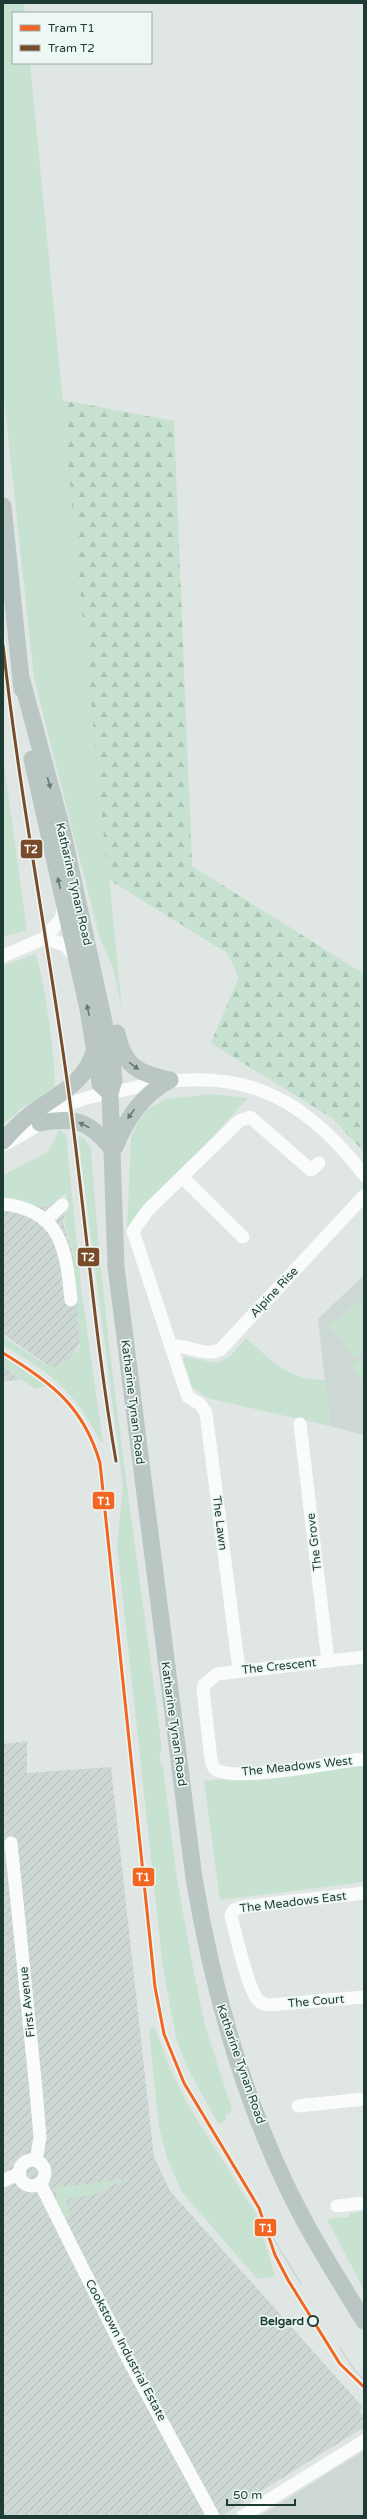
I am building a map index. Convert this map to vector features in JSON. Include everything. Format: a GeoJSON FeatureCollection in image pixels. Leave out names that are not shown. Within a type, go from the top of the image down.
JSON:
{"type":"FeatureCollection","features":[{"type":"Feature","properties":{"kind":"main road","name":"Katharine Tynan Road"},"geometry":{"type":"LineString","coordinates":[[3,506],[27,727],[37,784],[64,905],[83,956],[112,1059],[114,1080],[110,1093],[116,1258],[124,1332],[193,1870],[211,1970],[240,2069],[284,2181],[330,2264],[364,2321]]}},
{"type":"Feature","properties":{"kind":"main road","name":"Katharine Tynan Road"},"geometry":{"type":"LineString","coordinates":[[21,677],[62,829],[83,956],[100,1084],[110,1093]]}},
{"type":"Feature","properties":{"kind":"main road"},"geometry":{"type":"LineString","coordinates":[[83,956],[106,980],[123,1055],[140,1070],[170,1080]]}},
{"type":"Feature","properties":{"kind":"main road"},"geometry":{"type":"LineString","coordinates":[[3,1141],[22,1121],[73,1086],[90,1064],[95,1048]]}},
{"type":"Feature","properties":{"kind":"main road"},"geometry":{"type":"LineString","coordinates":[[40,1123],[68,1120],[83,1123],[95,1132],[113,1150],[125,1123],[135,1109],[156,1088],[170,1080]]}},
{"type":"Feature","properties":{"kind":"street","name":"Katharine Tynan Road"},"geometry":{"type":"LineString","coordinates":[[45,938],[60,919],[64,905]]}},
{"type":"Feature","properties":{"kind":"street"},"geometry":{"type":"LineString","coordinates":[[3,956],[45,938],[65,945],[83,956]]}},
{"type":"Feature","properties":{"kind":"street"},"geometry":{"type":"LineString","coordinates":[[3,1145],[66,1106],[110,1093],[170,1080],[202,1078],[233,1083],[264,1091],[285,1101],[323,1127],[364,1175]]}},
{"type":"Feature","properties":{"kind":"street"},"geometry":{"type":"LineString","coordinates":[[170,1346],[133,1231],[148,1210],[239,1121],[250,1118],[311,1170],[318,1163]]}},
{"type":"Feature","properties":{"kind":"street"},"geometry":{"type":"LineString","coordinates":[[182,1177],[244,1237]]}},
{"type":"Feature","properties":{"kind":"street","name":"Alpine Rise"},"geometry":{"type":"LineString","coordinates":[[170,1346],[182,1346],[210,1353],[221,1349],[364,1196]]}},
{"type":"Feature","properties":{"kind":"street"},"geometry":{"type":"LineString","coordinates":[[3,1204],[34,1211],[46,1220],[59,1235],[63,1247],[71,1300]]}},
{"type":"Feature","properties":{"kind":"street"},"geometry":{"type":"LineString","coordinates":[[46,1220],[62,1205]]}},
{"type":"Feature","properties":{"kind":"street","name":"The Lawn"},"geometry":{"type":"LineString","coordinates":[[170,1346],[188,1398],[200,1404],[206,1413],[239,1670]]}},
{"type":"Feature","properties":{"kind":"street","name":"The Grove"},"geometry":{"type":"LineString","coordinates":[[300,1424],[328,1661]]}},
{"type":"Feature","properties":{"kind":"street","name":"The Crescent"},"geometry":{"type":"LineString","coordinates":[[203,1690],[204,1685],[210,1678],[217,1674],[239,1670],[364,1657]]}},
{"type":"Feature","properties":{"kind":"street","name":"The Meadows West"},"geometry":{"type":"LineString","coordinates":[[203,1690],[212,1765],[218,1770],[236,1773],[264,1772],[364,1759]]}},
{"type":"Feature","properties":{"kind":"street","name":"First Avenue"},"geometry":{"type":"LineString","coordinates":[[11,1843],[40,2137],[36,2161]]}},
{"type":"Feature","properties":{"kind":"street","name":"The Meadows East"},"geometry":{"type":"LineString","coordinates":[[269,2005],[261,2003],[256,1998],[244,1963],[231,1916],[234,1910],[242,1907],[364,1893]]}},
{"type":"Feature","properties":{"kind":"street","name":"The Court"},"geometry":{"type":"LineString","coordinates":[[269,2005],[364,1997]]}},
{"type":"Feature","properties":{"kind":"street"},"geometry":{"type":"LineString","coordinates":[[298,2106],[364,2099]]}},
{"type":"Feature","properties":{"kind":"street"},"geometry":{"type":"LineString","coordinates":[[36,2161],[44,2168],[45,2176],[40,2183],[29,2185],[22,2181],[20,2173],[24,2163],[36,2161]]}},
{"type":"Feature","properties":{"kind":"street"},"geometry":{"type":"LineString","coordinates":[[3,2181],[20,2173]]}},
{"type":"Feature","properties":{"kind":"street","name":"Cookstown Industrial Estate"},"geometry":{"type":"LineString","coordinates":[[40,2183],[128,2359],[215,2516]]}},
{"type":"Feature","properties":{"kind":"street"},"geometry":{"type":"LineString","coordinates":[[337,2206],[364,2203]]}},
{"type":"Feature","properties":{"kind":"street"},"geometry":{"type":"LineString","coordinates":[[243,2516],[364,2441]]}},
{"type":"Feature","properties":{"kind":"street"},"geometry":{"type":"LineString","coordinates":[[215,2516],[221,2516]]}},
{"type":"Feature","properties":{"kind":"shaded area"},"geometry":{"type":"Polygon","coordinates":[[[3,1197],[31,1205],[48,1206],[60,1197],[66,1210],[63,1222],[73,1253],[78,1296],[80,1343],[70,1360],[56,1367],[49,1366],[3,1334],[3,1197]]]}},
{"type":"Feature","properties":{"kind":"shaded area"},"geometry":{"type":"Polygon","coordinates":[[[364,1275],[364,1435],[330,1426],[318,1319],[364,1275]]]}},
{"type":"Feature","properties":{"kind":"shaded area"},"geometry":{"type":"Polygon","coordinates":[[[3,1366],[21,1380],[3,1381],[3,1366]]]}},
{"type":"Feature","properties":{"kind":"shaded area"},"geometry":{"type":"Polygon","coordinates":[[[27,1741],[27,1773],[111,1767],[154,2157],[170,2191],[363,2407],[359,2410],[364,2416],[363,2428],[221,2516],[3,2516],[3,1744],[27,1741]]]}},
{"type":"Feature","properties":{"kind":"shaded area"},"geometry":{"type":"Polygon","coordinates":[[[364,2451],[364,2516],[260,2516],[344,2463],[364,2451]]]}},
{"type":"Feature","properties":{"kind":"green space"},"geometry":{"type":"Polygon","coordinates":[[[3,3],[24,3],[25,12],[12,12],[12,64],[30,64],[122,1010],[113,968],[100,939],[34,678],[3,389],[3,3]]]}},
{"type":"Feature","properties":{"kind":"green space"},"geometry":{"type":"Polygon","coordinates":[[[62,400],[174,421],[192,866],[364,974],[364,1152],[332,1118],[211,1043],[239,977],[227,953],[108,879],[62,400]]]}},
{"type":"Feature","properties":{"kind":"green space"},"geometry":{"type":"Polygon","coordinates":[[[3,757],[27,931],[3,936],[3,757]]]}},
{"type":"Feature","properties":{"kind":"green space"},"geometry":{"type":"Polygon","coordinates":[[[35,954],[39,964],[46,999],[54,1062],[54,1090],[18,1110],[17,1114],[3,1123],[3,966],[35,954]]]}},
{"type":"Feature","properties":{"kind":"green space"},"geometry":{"type":"Polygon","coordinates":[[[211,1094],[248,1098],[127,1230],[131,1137],[138,1122],[148,1109],[166,1099],[211,1094]]]}},
{"type":"Feature","properties":{"kind":"green space"},"geometry":{"type":"Polygon","coordinates":[[[59,1130],[66,1134],[81,1287],[103,1443],[101,1443],[82,1410],[61,1385],[35,1365],[3,1345],[3,1337],[48,1366],[58,1366],[66,1362],[80,1347],[73,1252],[64,1220],[67,1209],[66,1193],[48,1206],[41,1207],[3,1197],[3,1175],[48,1152],[59,1130]]]}},
{"type":"Feature","properties":{"kind":"green space"},"geometry":{"type":"Polygon","coordinates":[[[78,1136],[84,1138],[91,1148],[104,1299],[122,1449],[162,1749],[159,1759],[163,1767],[177,1879],[205,2026],[232,2109],[229,2115],[228,2113],[225,2115],[227,2119],[219,2125],[186,2065],[176,2037],[163,1968],[117,1546],[123,1486],[78,1136]]]}},
{"type":"Feature","properties":{"kind":"green space"},"geometry":{"type":"Polygon","coordinates":[[[364,1298],[364,1351],[355,1358],[329,1325],[364,1298]]]}},
{"type":"Feature","properties":{"kind":"green space"},"geometry":{"type":"Polygon","coordinates":[[[246,1338],[273,1362],[290,1373],[311,1379],[325,1380],[330,1426],[207,1398],[192,1387],[183,1359],[185,1357],[217,1363],[230,1356],[246,1338]]]}},
{"type":"Feature","properties":{"kind":"green space"},"geometry":{"type":"Polygon","coordinates":[[[3,1356],[46,1386],[35,1389],[3,1366],[3,1356]]]}},
{"type":"Feature","properties":{"kind":"green space"},"geometry":{"type":"Polygon","coordinates":[[[364,1356],[364,1377],[361,1380],[351,1367],[364,1356]]]}},
{"type":"Feature","properties":{"kind":"green space"},"geometry":{"type":"Polygon","coordinates":[[[364,1765],[364,1882],[220,1900],[204,1781],[364,1765]]]}},
{"type":"Feature","properties":{"kind":"green space"},"geometry":{"type":"Polygon","coordinates":[[[154,2025],[169,2066],[188,2105],[257,2215],[275,2276],[257,2279],[181,2191],[167,2158],[159,2127],[149,2031],[154,2025]]]}},
{"type":"Feature","properties":{"kind":"green space"},"geometry":{"type":"Polygon","coordinates":[[[126,2179],[95,2194],[66,2200],[70,2216],[63,2218],[56,2202],[57,2184],[59,2187],[126,2179]]]}},
{"type":"Feature","properties":{"kind":"green space"},"geometry":{"type":"Polygon","coordinates":[[[364,2211],[364,2290],[327,2219],[349,2217],[350,2213],[364,2211]]]}},
{"type":"Feature","properties":{"kind":"tram line","name":"T2"},"geometry":{"type":"LineString","coordinates":[[3,645],[25,809],[67,1080],[108,1414],[116,1461]]}},
{"type":"Feature","properties":{"kind":"tram line","name":"T1"},"geometry":{"type":"LineString","coordinates":[[3,1353],[51,1386],[64,1398],[85,1426],[100,1463],[155,1987],[164,2034],[184,2083],[259,2208],[275,2255],[288,2280],[340,2364],[364,2387]]}},
{"type":"Feature","properties":{"kind":"tram line"},"geometry":{"type":"LineString","coordinates":[[264,2223],[301,2284]]}},
{"type":"Feature","properties":{"kind":"tram line"},"geometry":{"type":"LineString","coordinates":[[340,2348],[353,2368],[364,2380]]}},
{"type":"Feature","properties":{"kind":"place","name":"Belgard"},"geometry":{"type":"Point","coordinates":[313,2321]}}]}
